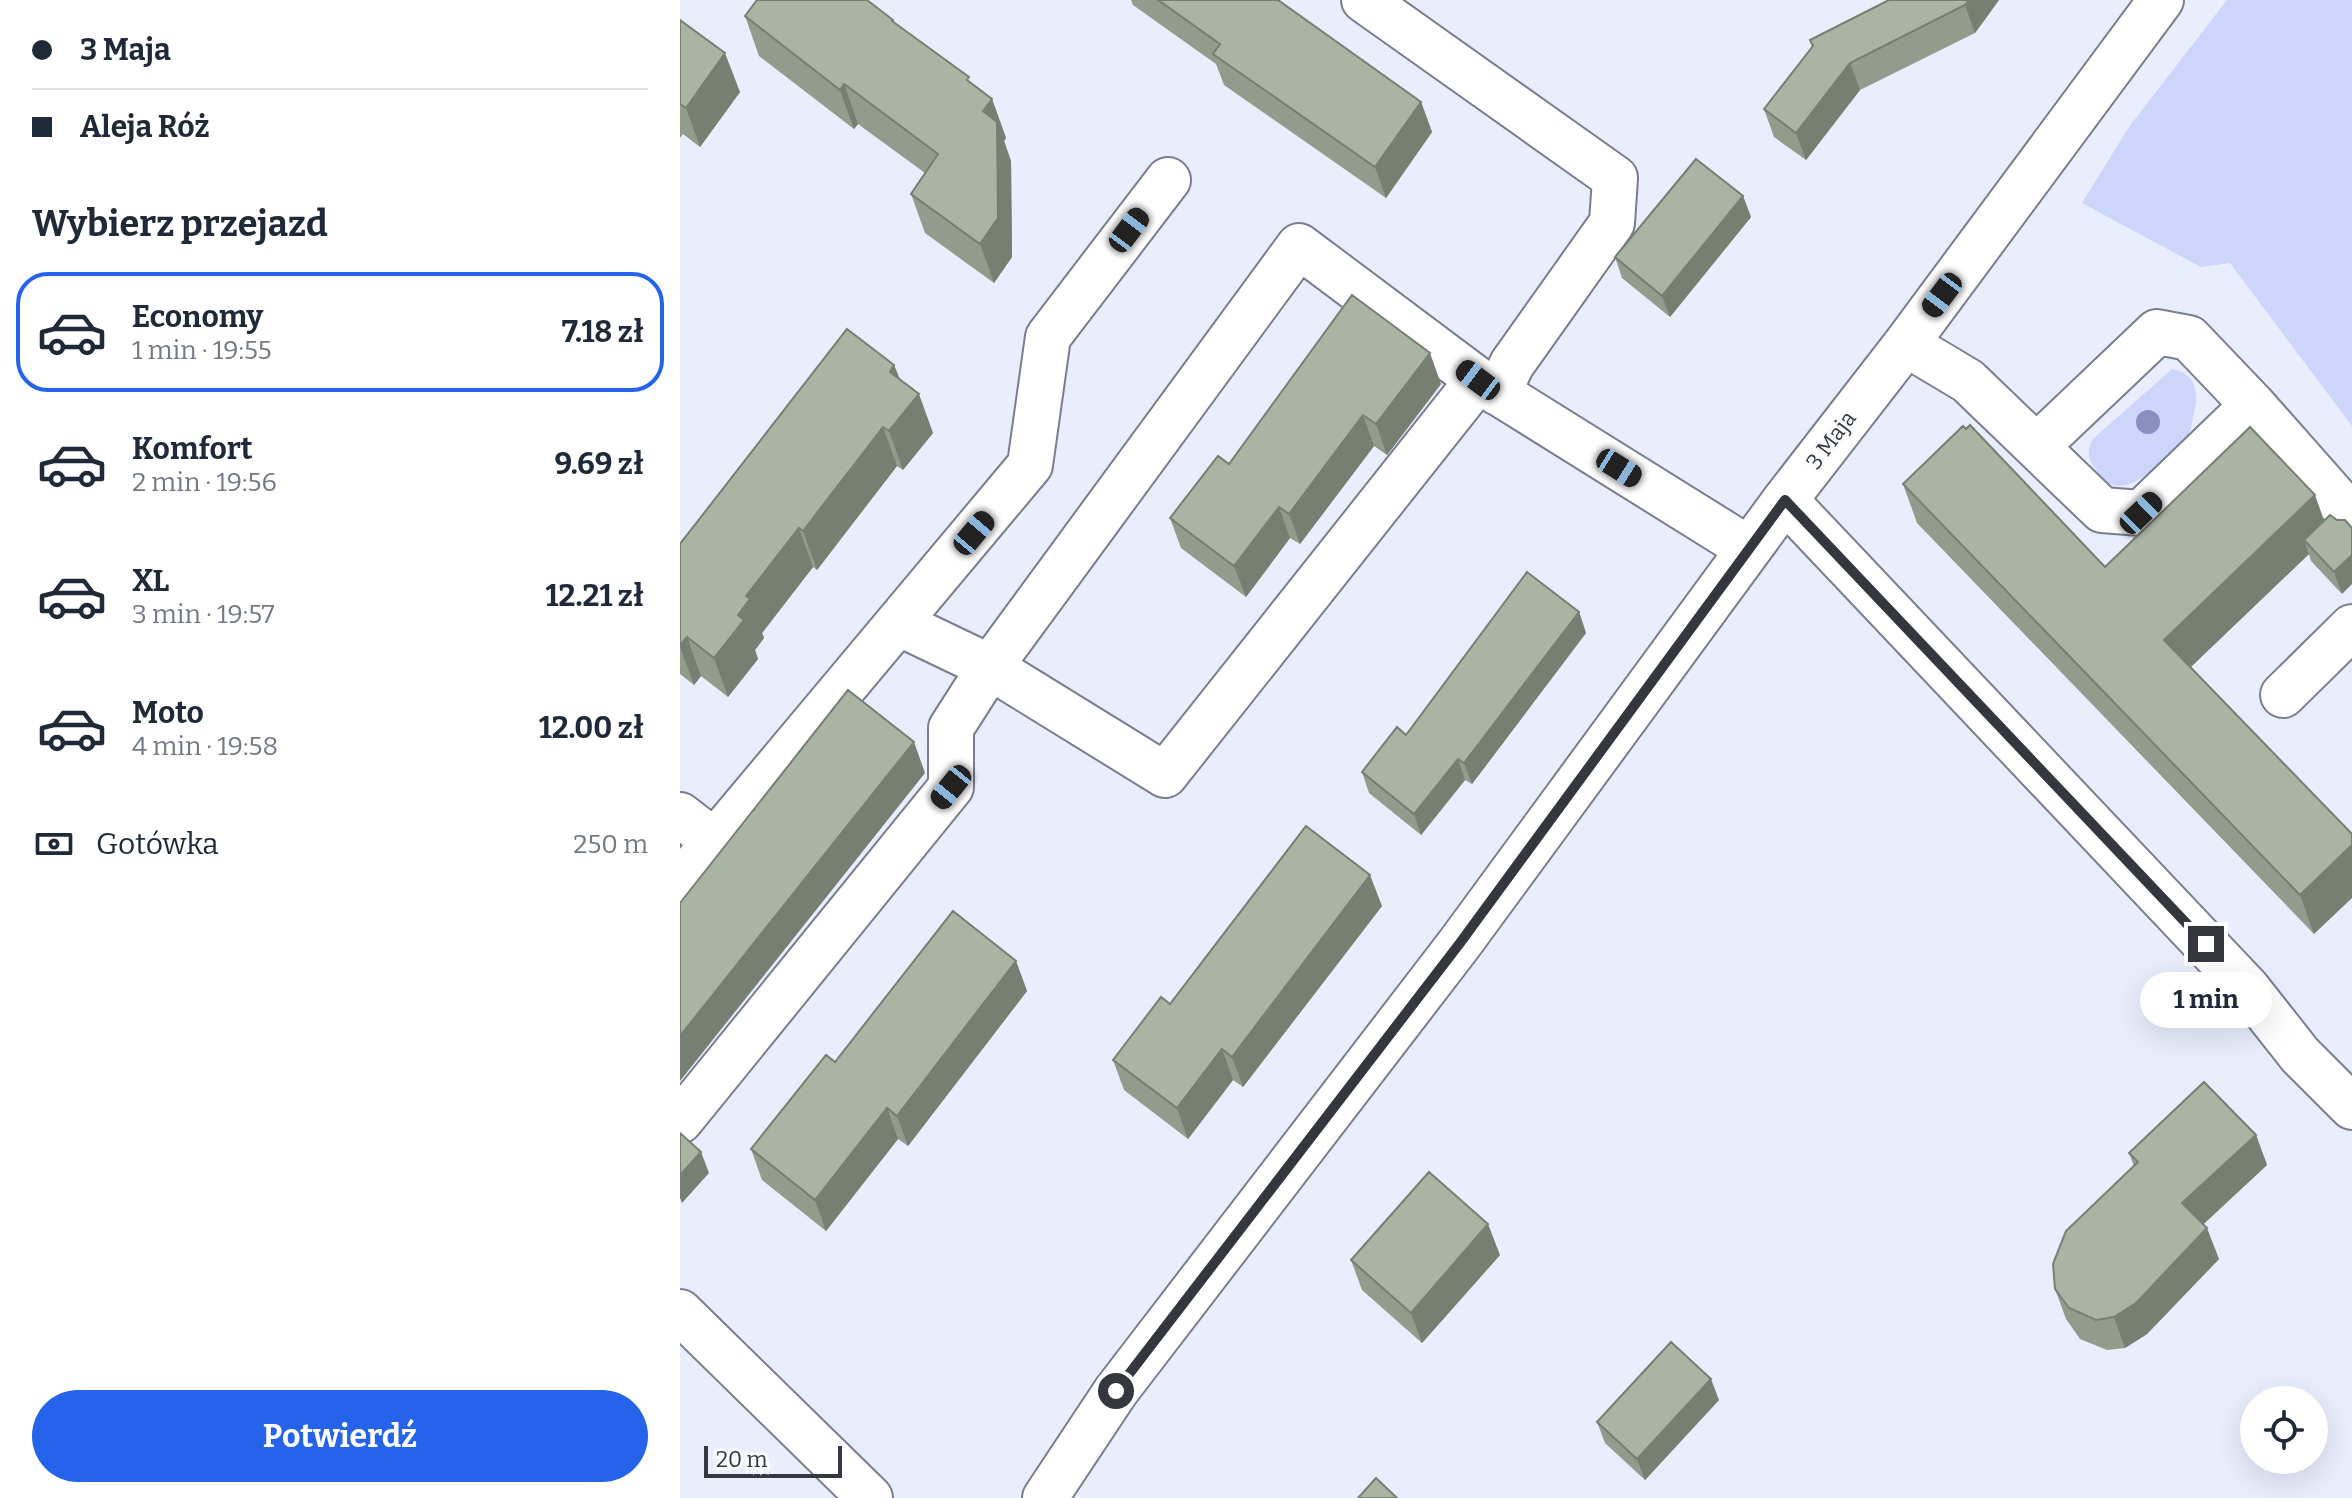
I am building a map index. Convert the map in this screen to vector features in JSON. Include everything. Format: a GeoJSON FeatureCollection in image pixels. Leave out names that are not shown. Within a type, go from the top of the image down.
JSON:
{"type":"FeatureCollection","features":[{"type":"Feature","properties":{"kind":"street"},"geometry":{"type":"LineString","coordinates":[[898,623],[990,667],[1165,775],[1488,387],[1512,364],[1612,223],[1615,178],[1364,0]]}},
{"type":"Feature","properties":{"kind":"street","name":"3 Maja"},"geometry":{"type":"LineString","coordinates":[[1045,1498],[1116,1391],[1460,943],[1785,500],[1906,344],[2161,0]]}},
{"type":"Feature","properties":{"kind":"street"},"geometry":{"type":"LineString","coordinates":[[680,883],[1030,465],[1048,337],[1168,180]]}},
{"type":"Feature","properties":{"kind":"street"},"geometry":{"type":"LineString","coordinates":[[680,1121],[951,787],[951,728],[990,667],[1299,246],[1488,387],[1749,549]]}},
{"type":"Feature","properties":{"kind":"street"},"geometry":{"type":"LineString","coordinates":[[2037,446],[2157,332],[2189,338],[2352,517]]}},
{"type":"Feature","properties":{"kind":"street"},"geometry":{"type":"LineString","coordinates":[[1906,344],[1968,381],[2102,510],[2141,513],[2253,405]]}},
{"type":"Feature","properties":{"kind":"street"},"geometry":{"type":"LineString","coordinates":[[1785,500],[2248,989],[2300,1055],[2352,1107]]}},
{"type":"Feature","properties":{"kind":"street"},"geometry":{"type":"LineString","coordinates":[[2283,695],[2352,627]]}},
{"type":"Feature","properties":{"kind":"street"},"geometry":{"type":"LineString","coordinates":[[680,815],[715,842]]}},
{"type":"Feature","properties":{"kind":"street"},"geometry":{"type":"LineString","coordinates":[[680,1312],[870,1498]]}},
{"type":"Feature","properties":{"kind":"shaded area"},"geometry":{"type":"Polygon","coordinates":[[[2227,0],[2352,0],[2352,426],[2230,263],[2201,267],[2082,203],[2129,127],[2227,0]]]}},
{"type":"Feature","properties":{"kind":"shaded area"},"geometry":{"type":"Polygon","coordinates":[[[2172,369],[2187,375],[2196,394],[2188,435],[2137,481],[2121,486],[2110,484],[2090,461],[2093,439],[2172,369]]]}},
{"type":"Feature","properties":{"kind":"building"},"geometry":{"type":"Polygon","coordinates":[[[757,0],[867,0],[969,77],[967,80],[992,99],[983,111],[997,122],[998,218],[980,244],[911,194],[938,154],[844,84],[840,90],[745,16],[757,0]]]}},
{"type":"Feature","properties":{"kind":"building"},"geometry":{"type":"Polygon","coordinates":[[[1158,0],[1278,0],[1421,102],[1375,167],[1213,54],[1220,44],[1158,0]]]}},
{"type":"Feature","properties":{"kind":"building"},"geometry":{"type":"Polygon","coordinates":[[[1889,0],[1969,0],[1965,5],[1850,63],[1796,133],[1764,109],[1813,46],[1810,40],[1889,0]]]}},
{"type":"Feature","properties":{"kind":"building"},"geometry":{"type":"Polygon","coordinates":[[[680,20],[725,53],[686,108],[680,104],[680,20]]]}},
{"type":"Feature","properties":{"kind":"building"},"geometry":{"type":"Polygon","coordinates":[[[1696,159],[1743,196],[1662,296],[1615,257],[1696,159]]]}},
{"type":"Feature","properties":{"kind":"building"},"geometry":{"type":"Polygon","coordinates":[[[1352,295],[1430,353],[1376,424],[1363,415],[1289,514],[1279,507],[1234,566],[1170,518],[1218,456],[1229,464],[1352,295]]]}},
{"type":"Feature","properties":{"kind":"building"},"geometry":{"type":"Polygon","coordinates":[[[847,329],[894,365],[890,372],[919,394],[889,431],[883,427],[803,531],[799,528],[746,596],[750,599],[738,615],[744,620],[714,658],[687,637],[680,645],[680,544],[847,329]]]}},
{"type":"Feature","properties":{"kind":"building"},"geometry":{"type":"Polygon","coordinates":[[[1970,425],[2105,567],[2250,427],[2315,495],[2164,640],[2352,834],[2352,845],[2300,895],[1903,484],[1963,426],[1966,429],[1970,425]]]}},
{"type":"Feature","properties":{"kind":"building"},"geometry":{"type":"Polygon","coordinates":[[[2330,515],[2337,520],[2345,520],[2352,528],[2352,555],[2334,572],[2304,540],[2330,515]]]}},
{"type":"Feature","properties":{"kind":"building"},"geometry":{"type":"Polygon","coordinates":[[[1527,572],[1579,612],[1464,763],[1458,759],[1414,814],[1362,772],[1397,727],[1406,735],[1527,572]]]}},
{"type":"Feature","properties":{"kind":"building"},"geometry":{"type":"Polygon","coordinates":[[[848,690],[914,742],[680,1036],[680,903],[848,690]]]}},
{"type":"Feature","properties":{"kind":"building"},"geometry":{"type":"Polygon","coordinates":[[[1306,826],[1370,875],[1232,1057],[1222,1049],[1177,1108],[1113,1060],[1161,997],[1170,1004],[1306,826]]]}},
{"type":"Feature","properties":{"kind":"building"},"geometry":{"type":"Polygon","coordinates":[[[953,911],[1016,961],[897,1116],[887,1108],[815,1200],[751,1149],[826,1055],[835,1062],[953,911]]]}},
{"type":"Feature","properties":{"kind":"building"},"geometry":{"type":"Polygon","coordinates":[[[2204,1082],[2256,1135],[2182,1203],[2207,1228],[2136,1303],[2114,1317],[2096,1320],[2069,1308],[2055,1289],[2053,1264],[2066,1231],[2138,1162],[2129,1153],[2204,1082]]]}},
{"type":"Feature","properties":{"kind":"building"},"geometry":{"type":"Polygon","coordinates":[[[680,1133],[701,1152],[680,1175],[680,1133]]]}},
{"type":"Feature","properties":{"kind":"building"},"geometry":{"type":"Polygon","coordinates":[[[1429,1172],[1488,1224],[1411,1313],[1351,1260],[1429,1172]]]}},
{"type":"Feature","properties":{"kind":"building"},"geometry":{"type":"Polygon","coordinates":[[[1671,1342],[1711,1379],[1637,1459],[1597,1422],[1671,1342]]]}},
{"type":"Feature","properties":{"kind":"building"},"geometry":{"type":"Polygon","coordinates":[[[1376,1478],[1397,1498],[1358,1498],[1376,1478]]]}},
{"type":"Feature","properties":{"kind":"route"},"geometry":{"type":"LineString","coordinates":[[1116,1391],[1460,943],[1785,500],[2206,944]]}}]}
